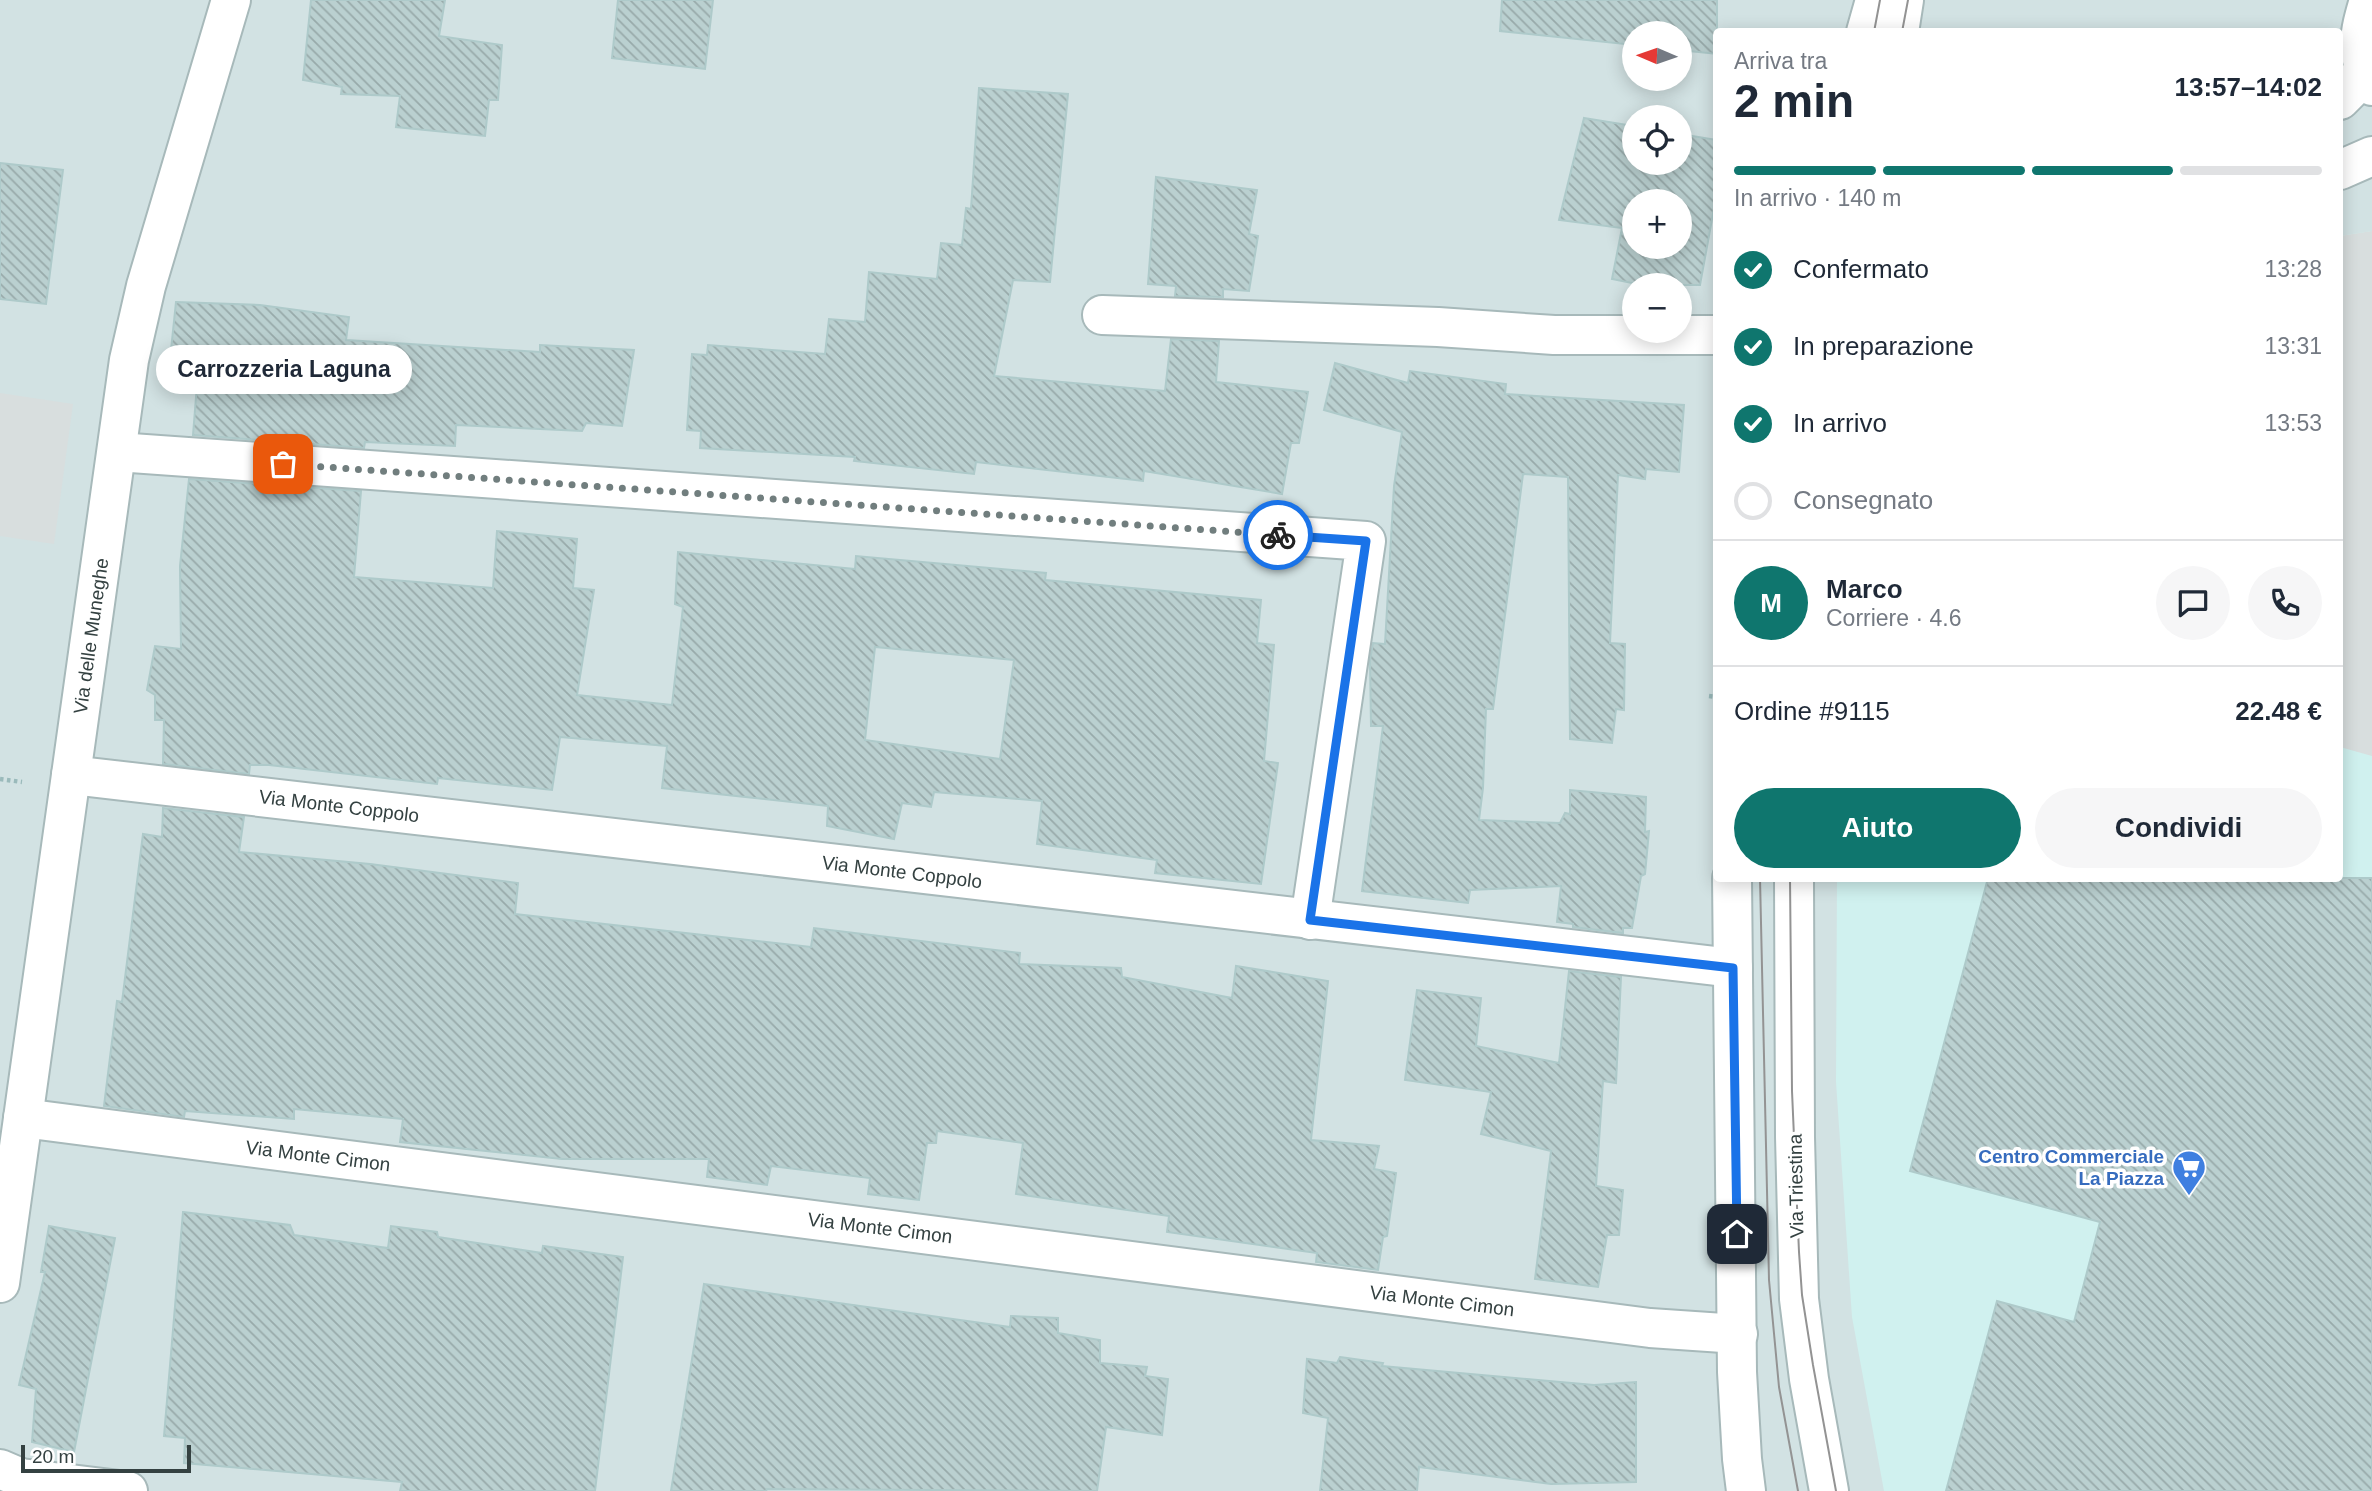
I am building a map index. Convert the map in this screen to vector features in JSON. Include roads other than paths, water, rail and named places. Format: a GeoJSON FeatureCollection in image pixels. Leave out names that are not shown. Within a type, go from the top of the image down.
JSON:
{"type":"FeatureCollection","features":[{"type":"Feature","properties":{"kind":"street","name":"Via delle Muneghe"},"geometry":{"type":"LineString","coordinates":[[0,1283],[129,360],[146,286],[231,0]]}},
{"type":"Feature","properties":{"kind":"street"},"geometry":{"type":"LineString","coordinates":[[1867,28],[1875,0]]}},
{"type":"Feature","properties":{"kind":"street"},"geometry":{"type":"LineString","coordinates":[[1900,28],[1904,0]]}},
{"type":"Feature","properties":{"kind":"street"},"geometry":{"type":"LineString","coordinates":[[2343,97],[2367,78],[2359,34],[2369,0]]}},
{"type":"Feature","properties":{"kind":"street"},"geometry":{"type":"LineString","coordinates":[[2343,169],[2372,156]]}},
{"type":"Feature","properties":{"kind":"street"},"geometry":{"type":"LineString","coordinates":[[1102,315],[1438,327],[1554,335],[1713,335]]}},
{"type":"Feature","properties":{"kind":"street"},"geometry":{"type":"LineString","coordinates":[[117,452],[1366,541],[1310,920]]}},
{"type":"Feature","properties":{"kind":"street","name":"Via Monte Coppolo"},"geometry":{"type":"LineString","coordinates":[[71,775],[1733,968]]}},
{"type":"Feature","properties":{"kind":"street"},"geometry":{"type":"LineString","coordinates":[[1732,882],[1739,1413],[1746,1491]]}},
{"type":"Feature","properties":{"kind":"street","name":"Via Triestina"},"geometry":{"type":"LineString","coordinates":[[1794,882],[1794,1084],[1799,1299],[1809,1379],[1829,1491]]}},
{"type":"Feature","properties":{"kind":"street","name":"Via Monte Cimon"},"geometry":{"type":"LineString","coordinates":[[23,1118],[1650,1328],[1738,1334]]}},
{"type":"Feature","properties":{"kind":"street"},"geometry":{"type":"LineString","coordinates":[[0,1469],[21,1478],[128,1491]]}},
{"type":"Feature","properties":{"kind":"tram line"},"geometry":{"type":"LineString","coordinates":[[1875,28],[1880,0]]}},
{"type":"Feature","properties":{"kind":"tram line"},"geometry":{"type":"LineString","coordinates":[[1903,28],[1908,0]]}},
{"type":"Feature","properties":{"kind":"tram line"},"geometry":{"type":"LineString","coordinates":[[1760,882],[1769,1280],[1779,1387],[1798,1491]]}},
{"type":"Feature","properties":{"kind":"tram line"},"geometry":{"type":"LineString","coordinates":[[1790,882],[1792,1091],[1802,1295],[1836,1491]]}},
{"type":"Feature","properties":{"kind":"place","name":"Carrozzeria Laguna"},"geometry":{"type":"Point","coordinates":[283,464]}},
{"type":"Feature","properties":{"kind":"place","name":"Centro Commerciale La Piazza"},"geometry":{"type":"Point","coordinates":[2189,1197]}}]}
